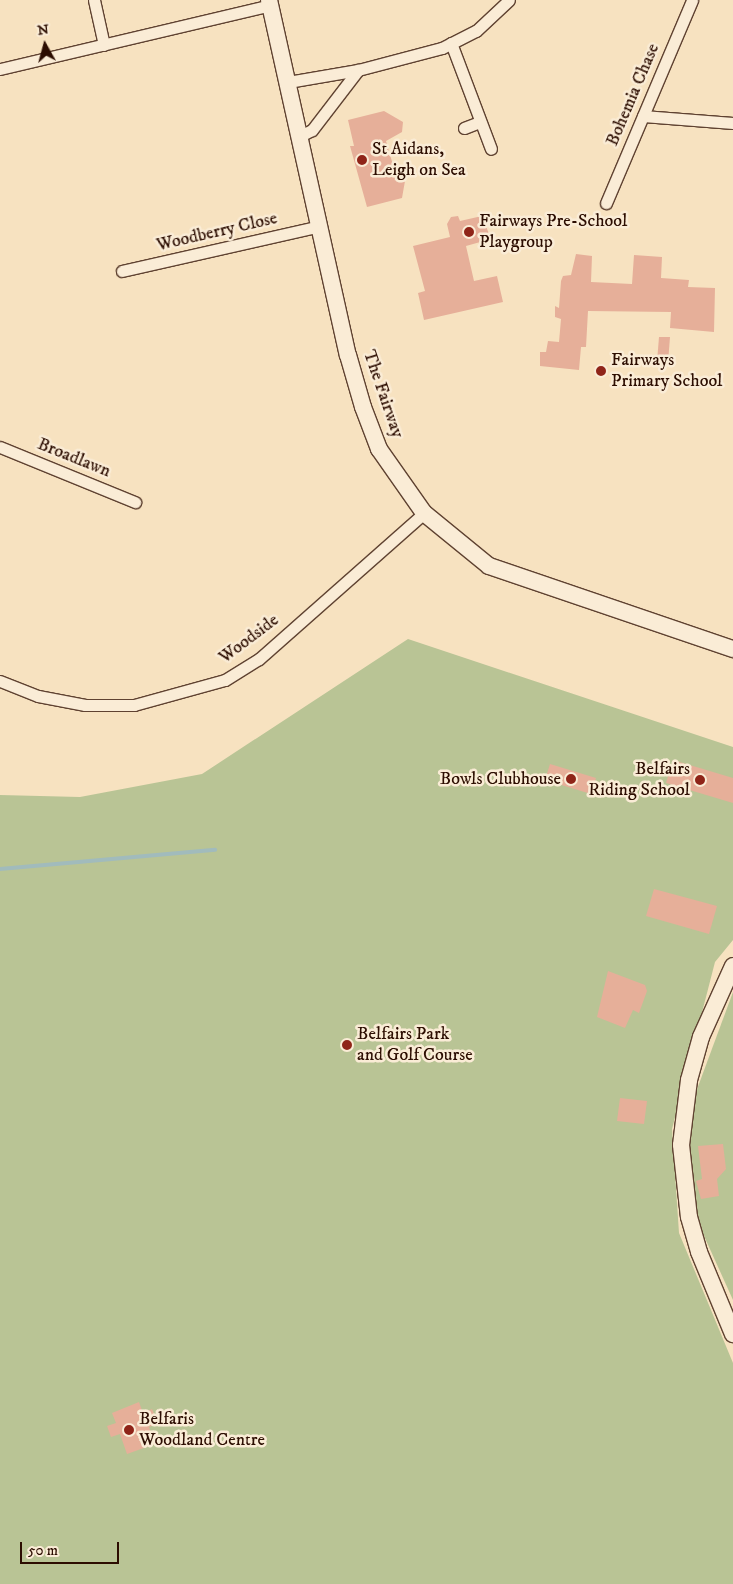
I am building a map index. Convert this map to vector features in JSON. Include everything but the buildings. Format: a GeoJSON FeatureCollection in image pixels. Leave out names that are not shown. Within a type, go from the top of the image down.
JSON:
{"type":"FeatureCollection","features":[{"type":"Feature","properties":{"kind":"street"},"geometry":{"type":"LineString","coordinates":[[94,0],[104,45]]}},
{"type":"Feature","properties":{"kind":"street"},"geometry":{"type":"LineString","coordinates":[[288,82],[358,70],[451,43],[476,31],[508,0]]}},
{"type":"Feature","properties":{"kind":"street","name":"Bohemia Chase"},"geometry":{"type":"LineString","coordinates":[[606,203],[692,0]]}},
{"type":"Feature","properties":{"kind":"street"},"geometry":{"type":"LineString","coordinates":[[0,69],[270,3]]}},
{"type":"Feature","properties":{"kind":"street","name":"The Fairway"},"geometry":{"type":"LineString","coordinates":[[270,3],[363,407],[380,449],[424,513],[489,566],[733,649]]}},
{"type":"Feature","properties":{"kind":"street"},"geometry":{"type":"LineString","coordinates":[[451,43],[492,149]]}},
{"type":"Feature","properties":{"kind":"street"},"geometry":{"type":"LineString","coordinates":[[300,136],[312,130],[358,70]]}},
{"type":"Feature","properties":{"kind":"street"},"geometry":{"type":"LineString","coordinates":[[643,116],[733,123]]}},
{"type":"Feature","properties":{"kind":"street"},"geometry":{"type":"LineString","coordinates":[[464,128],[480,122]]}},
{"type":"Feature","properties":{"kind":"street","name":"Woodberry Close"},"geometry":{"type":"LineString","coordinates":[[122,271],[320,226]]}},
{"type":"Feature","properties":{"kind":"street","name":"Broadlawn"},"geometry":{"type":"LineString","coordinates":[[0,447],[136,502]]}},
{"type":"Feature","properties":{"kind":"street","name":"Woodside"},"geometry":{"type":"LineString","coordinates":[[0,681],[38,696],[85,705],[134,705],[225,680],[259,659],[424,513]]}},
{"type":"Feature","properties":{"kind":"street"},"geometry":{"type":"LineString","coordinates":[[733,966],[701,1037],[689,1080],[681,1144],[689,1217],[699,1252],[733,1334]]}},
{"type":"Feature","properties":{"kind":"green space","name":"Belfairs Park and Golf Course"},"geometry":{"type":"Polygon","coordinates":[[[408,639],[733,747],[733,940],[715,962],[672,1129],[679,1233],[733,1363],[733,1584],[0,1584],[0,795],[80,797],[202,774],[408,639]]]}},
{"type":"Feature","properties":{"kind":"green space"},"geometry":{"type":"Polygon","coordinates":[[[733,992],[733,1300],[695,1216],[686,1119],[733,992]]]}},
{"type":"Feature","properties":{"kind":"waterway"},"geometry":{"type":"LineString","coordinates":[[0,869],[215,850]]}},
{"type":"Feature","properties":{"kind":"place","name":"St Aidans, Leigh on Sea"},"geometry":{"type":"Point","coordinates":[362,160]}},
{"type":"Feature","properties":{"kind":"place","name":"Fairways Pre-School Playgroup"},"geometry":{"type":"Point","coordinates":[469,232]}},
{"type":"Feature","properties":{"kind":"place","name":"Fairways Primary School"},"geometry":{"type":"Point","coordinates":[601,371]}},
{"type":"Feature","properties":{"kind":"place","name":"Bowls Clubhouse"},"geometry":{"type":"Point","coordinates":[571,779]}},
{"type":"Feature","properties":{"kind":"place","name":"Belfairs Riding School"},"geometry":{"type":"Point","coordinates":[700,780]}},
{"type":"Feature","properties":{"kind":"place","name":"Belfairs Park and Golf Course"},"geometry":{"type":"Point","coordinates":[347,1045]}},
{"type":"Feature","properties":{"kind":"place","name":"Belfaris Woodland Centre"},"geometry":{"type":"Point","coordinates":[129,1430]}}]}
